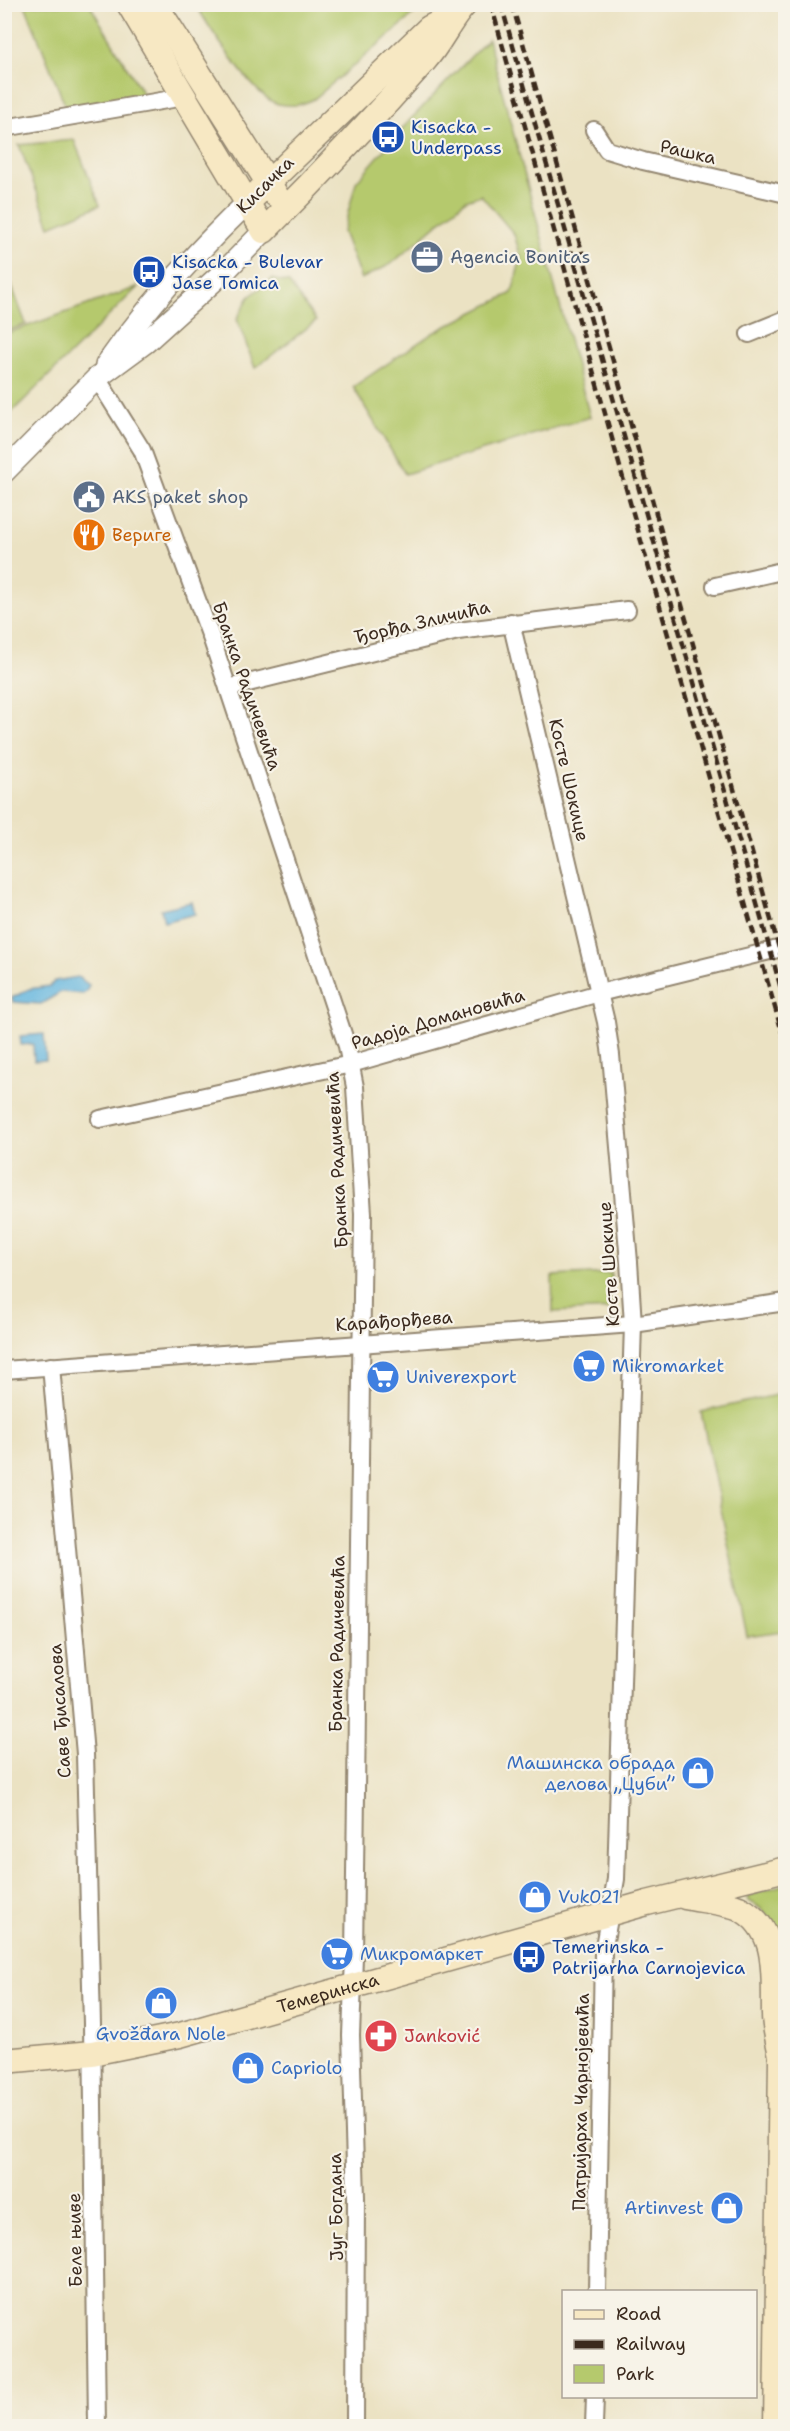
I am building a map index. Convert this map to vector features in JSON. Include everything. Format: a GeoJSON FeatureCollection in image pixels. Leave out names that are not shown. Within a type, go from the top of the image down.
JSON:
{"type":"FeatureCollection","features":[{"type":"Feature","properties":{"kind":"main road"},"geometry":{"type":"LineString","coordinates":[[129,4],[264,231]]}},
{"type":"Feature","properties":{"kind":"main road"},"geometry":{"type":"LineString","coordinates":[[155,4],[285,210]]}},
{"type":"Feature","properties":{"kind":"main road","name":"Кисачка"},"geometry":{"type":"LineString","coordinates":[[247,203],[429,28],[461,9]]}},
{"type":"Feature","properties":{"kind":"main road","name":"Кисачка"},"geometry":{"type":"LineString","coordinates":[[264,231],[384,107],[440,43],[461,9]]}},
{"type":"Feature","properties":{"kind":"main road","name":"Темеринска"},"geometry":{"type":"LineString","coordinates":[[4,2061],[92,2053],[180,2035],[610,1914],[786,1869]]}},
{"type":"Feature","properties":{"kind":"main road"},"geometry":{"type":"LineString","coordinates":[[679,1896],[737,1907],[750,1915],[763,1930],[773,1956],[774,2018],[783,2047],[776,2427]]}},
{"type":"Feature","properties":{"kind":"street"},"geometry":{"type":"LineString","coordinates":[[5,127],[184,97]]}},
{"type":"Feature","properties":{"kind":"street","name":"Рашка"},"geometry":{"type":"LineString","coordinates":[[594,130],[607,150],[644,161],[786,194]]}},
{"type":"Feature","properties":{"kind":"street","name":"Кисачка"},"geometry":{"type":"LineString","coordinates":[[97,378],[130,330],[247,203]]}},
{"type":"Feature","properties":{"kind":"street","name":"Кисачка"},"geometry":{"type":"LineString","coordinates":[[4,472],[97,378],[146,342],[264,231]]}},
{"type":"Feature","properties":{"kind":"street"},"geometry":{"type":"LineString","coordinates":[[749,334],[786,318]]}},
{"type":"Feature","properties":{"kind":"street","name":"Бранка Радичевића"},"geometry":{"type":"LineString","coordinates":[[97,378],[142,450],[228,688],[351,1064],[363,1214],[353,1987]]}},
{"type":"Feature","properties":{"kind":"street"},"geometry":{"type":"LineString","coordinates":[[715,586],[786,570]]}},
{"type":"Feature","properties":{"kind":"street","name":"Ђорђа Зличића"},"geometry":{"type":"LineString","coordinates":[[228,688],[458,631],[511,622],[627,610]]}},
{"type":"Feature","properties":{"kind":"street","name":"Косте Шокице"},"geometry":{"type":"LineString","coordinates":[[511,622],[612,1055],[633,1324],[616,1879],[610,1914]]}},
{"type":"Feature","properties":{"kind":"street","name":"Радоја Домановића"},"geometry":{"type":"LineString","coordinates":[[100,1119],[351,1064],[599,993],[786,947]]}},
{"type":"Feature","properties":{"kind":"street","name":"Карађорђева"},"geometry":{"type":"LineString","coordinates":[[4,1370],[633,1324],[786,1302]]}},
{"type":"Feature","properties":{"kind":"street","name":"Саве Ђисалова"},"geometry":{"type":"LineString","coordinates":[[51,1366],[85,1754],[92,2053]]}},
{"type":"Feature","properties":{"kind":"street","name":"Патријарха Чарнојевића"},"geometry":{"type":"LineString","coordinates":[[597,2290],[603,1952],[610,1914]]}},
{"type":"Feature","properties":{"kind":"street","name":"Југ Богдана"},"geometry":{"type":"LineString","coordinates":[[353,1987],[351,2036],[356,2197],[355,2427]]}},
{"type":"Feature","properties":{"kind":"street","name":"Беле њиве"},"geometry":{"type":"LineString","coordinates":[[92,2053],[97,2427]]}},
{"type":"Feature","properties":{"kind":"street"},"geometry":{"type":"LineString","coordinates":[[594,2427],[595,2398]]}},
{"type":"Feature","properties":{"kind":"green space"},"geometry":{"type":"Polygon","coordinates":[[[25,5],[90,5],[146,99],[67,110],[25,5]]]}},
{"type":"Feature","properties":{"kind":"green space"},"geometry":{"type":"Polygon","coordinates":[[[196,5],[422,5],[314,99],[301,104],[288,105],[278,104],[268,99],[245,76],[196,5]]]}},
{"type":"Feature","properties":{"kind":"green space"},"geometry":{"type":"Polygon","coordinates":[[[488,39],[590,417],[405,474],[353,387],[433,333],[512,293],[521,257],[514,234],[481,195],[466,200],[391,264],[361,279],[343,232],[356,182],[408,122],[488,39]]]}},
{"type":"Feature","properties":{"kind":"green space"},"geometry":{"type":"Polygon","coordinates":[[[74,140],[100,205],[50,226],[19,145],[74,140]]]}},
{"type":"Feature","properties":{"kind":"green space"},"geometry":{"type":"Polygon","coordinates":[[[4,266],[26,324],[5,332],[4,332],[4,266]]]}},
{"type":"Feature","properties":{"kind":"green space"},"geometry":{"type":"Polygon","coordinates":[[[272,279],[289,283],[316,321],[255,368],[237,319],[249,297],[272,279]]]}},
{"type":"Feature","properties":{"kind":"green space"},"geometry":{"type":"Polygon","coordinates":[[[138,287],[5,419],[5,334],[138,287]]]}},
{"type":"Feature","properties":{"kind":"green space"},"geometry":{"type":"Polygon","coordinates":[[[611,1273],[612,1309],[553,1312],[552,1276],[611,1273]]]}},
{"type":"Feature","properties":{"kind":"green space"},"geometry":{"type":"Polygon","coordinates":[[[785,1393],[785,1645],[782,1631],[747,1636],[701,1412],[785,1393]]]}},
{"type":"Feature","properties":{"kind":"green space"},"geometry":{"type":"Polygon","coordinates":[[[785,1884],[785,1953],[769,1916],[749,1901],[748,1896],[785,1884]]]}},
{"type":"Feature","properties":{"kind":"water"},"geometry":{"type":"Polygon","coordinates":[[[192,902],[195,914],[164,922],[161,909],[192,902]]]}},
{"type":"Feature","properties":{"kind":"water"},"geometry":{"type":"Polygon","coordinates":[[[78,977],[89,985],[83,994],[61,992],[41,1004],[13,1002],[12,998],[29,989],[50,986],[55,981],[78,977]]]}},
{"type":"Feature","properties":{"kind":"water"},"geometry":{"type":"Polygon","coordinates":[[[44,1034],[46,1060],[34,1061],[33,1044],[21,1045],[20,1036],[44,1034]]]}},
{"type":"Feature","properties":{"kind":"railway"},"geometry":{"type":"LineString","coordinates":[[491,4],[623,478],[786,1046]]}},
{"type":"Feature","properties":{"kind":"railway"},"geometry":{"type":"LineString","coordinates":[[501,4],[786,1006]]}},
{"type":"Feature","properties":{"kind":"railway"},"geometry":{"type":"LineString","coordinates":[[512,4],[786,973]]}},
{"type":"Feature","properties":{"kind":"place","name":"Kisacka - Underpass"},"geometry":{"type":"Point","coordinates":[388,137]}},
{"type":"Feature","properties":{"kind":"place","name":"Agencia Bonitas"},"geometry":{"type":"Point","coordinates":[427,257]}},
{"type":"Feature","properties":{"kind":"place","name":"Kisacka - Bulevar Jase Tomica"},"geometry":{"type":"Point","coordinates":[149,272]}},
{"type":"Feature","properties":{"kind":"place","name":"AKS paket shop"},"geometry":{"type":"Point","coordinates":[89,497]}},
{"type":"Feature","properties":{"kind":"place","name":"Вериге"},"geometry":{"type":"Point","coordinates":[89,535]}},
{"type":"Feature","properties":{"kind":"place","name":"Mikromarket"},"geometry":{"type":"Point","coordinates":[589,1366]}},
{"type":"Feature","properties":{"kind":"place","name":"Univerexport"},"geometry":{"type":"Point","coordinates":[383,1377]}},
{"type":"Feature","properties":{"kind":"place","name":"Машинска обрада делова „Цуби”"},"geometry":{"type":"Point","coordinates":[698,1773]}},
{"type":"Feature","properties":{"kind":"place","name":"Vuk021"},"geometry":{"type":"Point","coordinates":[535,1897]}},
{"type":"Feature","properties":{"kind":"place","name":"Микромаркет"},"geometry":{"type":"Point","coordinates":[337,1954]}},
{"type":"Feature","properties":{"kind":"place","name":"Temerinska - Patrijarha Carnojevica"},"geometry":{"type":"Point","coordinates":[529,1957]}},
{"type":"Feature","properties":{"kind":"place","name":"Gvožđara Nole"},"geometry":{"type":"Point","coordinates":[161,2003]}},
{"type":"Feature","properties":{"kind":"place","name":"Janković"},"geometry":{"type":"Point","coordinates":[381,2036]}},
{"type":"Feature","properties":{"kind":"place","name":"Capriolo"},"geometry":{"type":"Point","coordinates":[248,2068]}},
{"type":"Feature","properties":{"kind":"place","name":"Artinvest"},"geometry":{"type":"Point","coordinates":[727,2208]}}]}
